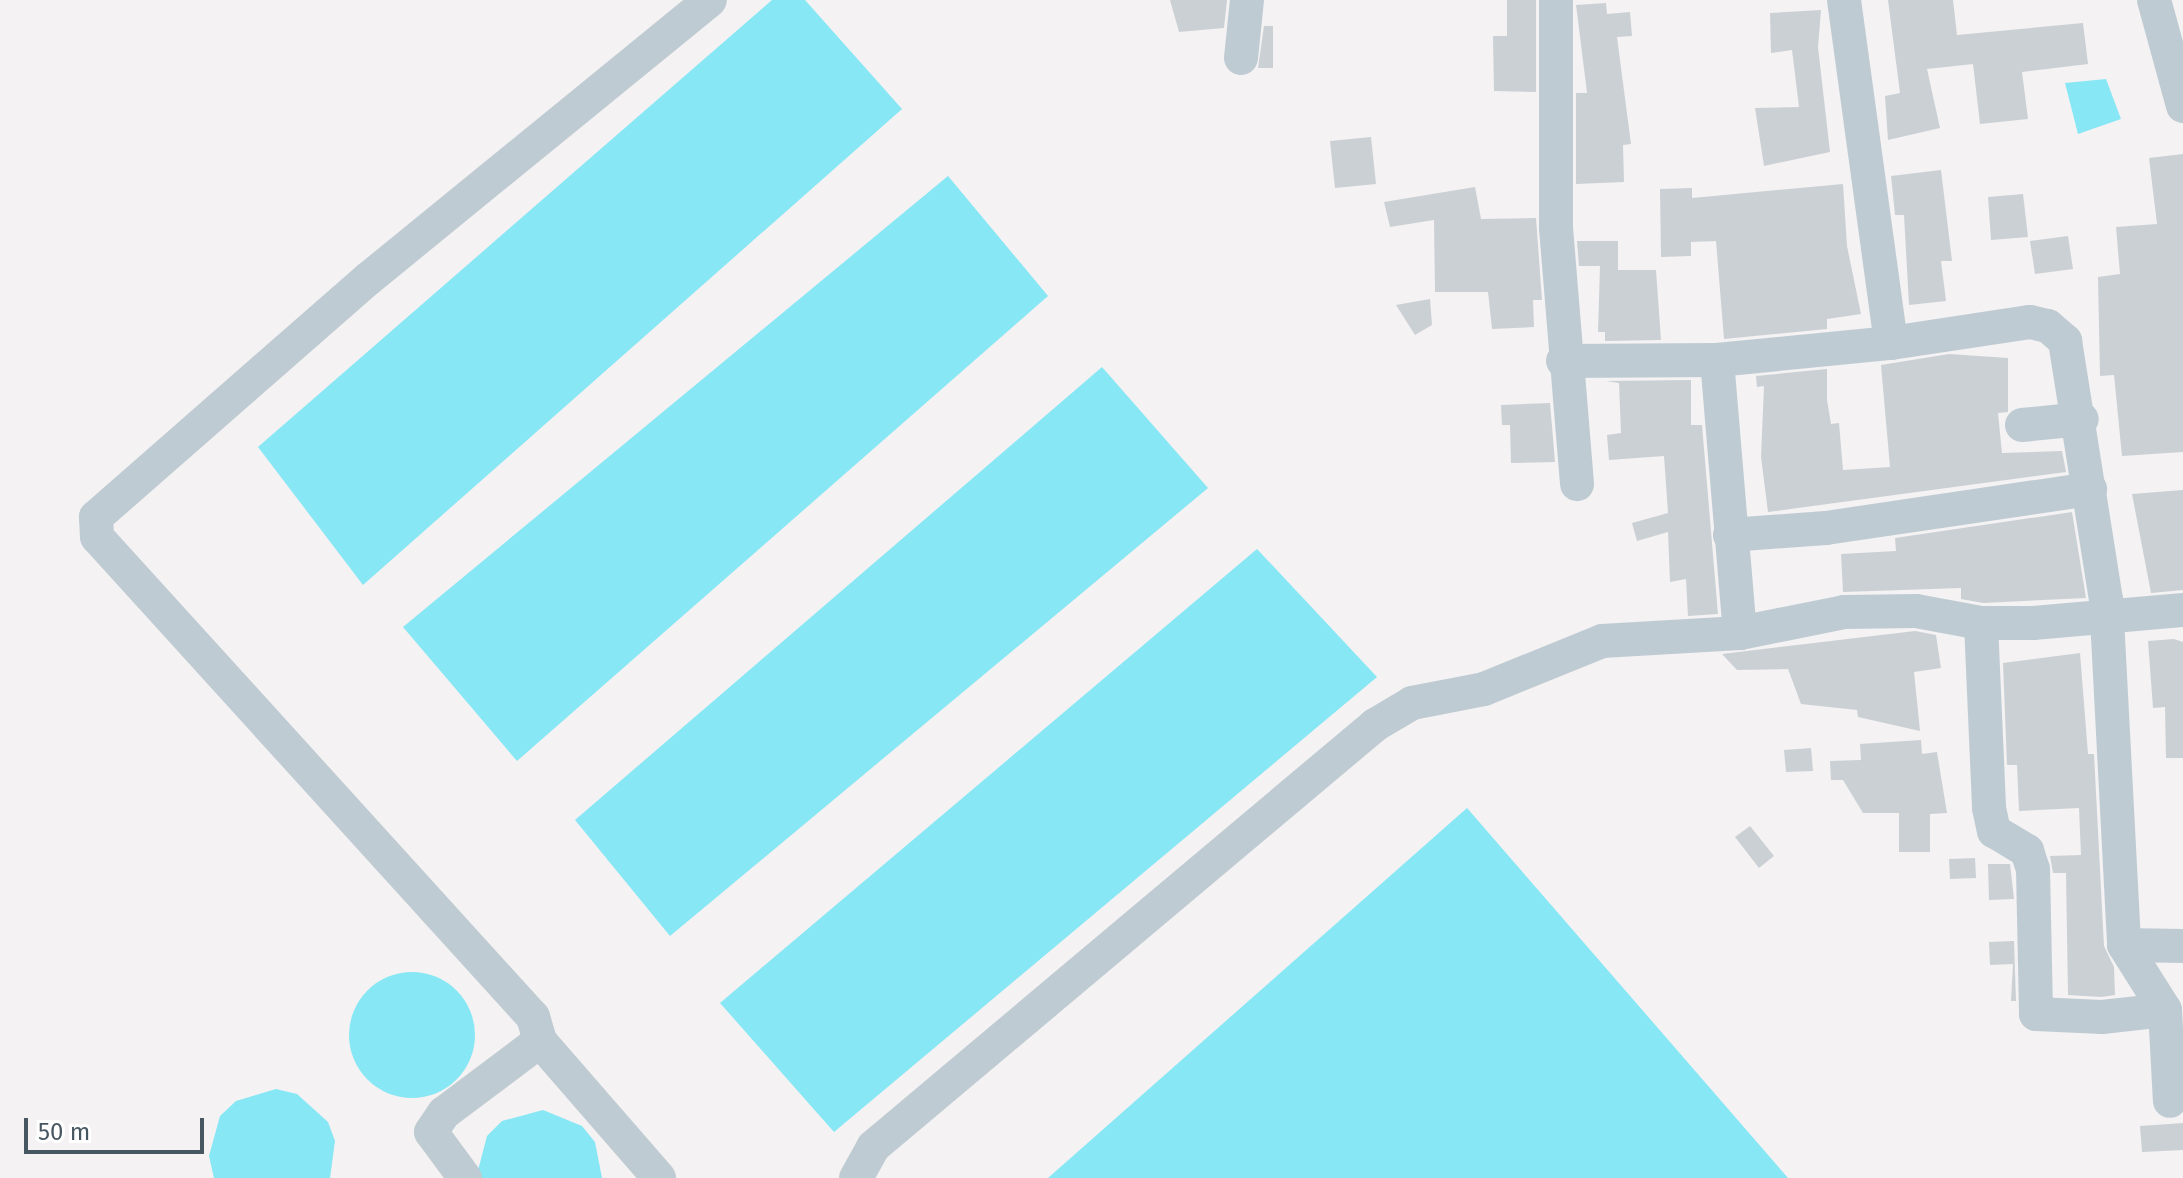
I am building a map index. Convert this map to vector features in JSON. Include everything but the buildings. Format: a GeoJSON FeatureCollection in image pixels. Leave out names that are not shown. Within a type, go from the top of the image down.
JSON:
{"type":"FeatureCollection","features":[{"type":"Feature","properties":{"kind":"street"},"geometry":{"type":"LineString","coordinates":[[659,1178],[540,1041],[533,1017],[97,537],[96,517],[368,279],[710,0]]}},
{"type":"Feature","properties":{"kind":"street"},"geometry":{"type":"LineString","coordinates":[[1241,58],[1247,0]]}},
{"type":"Feature","properties":{"kind":"street"},"geometry":{"type":"LineString","coordinates":[[1556,0],[1563,361],[1577,484]]}},
{"type":"Feature","properties":{"kind":"street"},"geometry":{"type":"LineString","coordinates":[[1844,0],[1891,343]]}},
{"type":"Feature","properties":{"kind":"street"},"geometry":{"type":"LineString","coordinates":[[2154,0],[2183,105]]}},
{"type":"Feature","properties":{"kind":"street"},"geometry":{"type":"LineString","coordinates":[[1563,361],[1717,360],[1891,343],[2030,322],[2048,326],[2065,341],[2082,419],[2106,617],[2124,945],[2165,1010],[2170,1101]]}},
{"type":"Feature","properties":{"kind":"street"},"geometry":{"type":"LineString","coordinates":[[1717,360],[1740,633]]}},
{"type":"Feature","properties":{"kind":"street"},"geometry":{"type":"LineString","coordinates":[[2022,425],[2082,419]]}},
{"type":"Feature","properties":{"kind":"street"},"geometry":{"type":"LineString","coordinates":[[1730,535],[1826,528],[2090,489]]}},
{"type":"Feature","properties":{"kind":"street"},"geometry":{"type":"LineString","coordinates":[[856,1178],[873,1147],[1375,725],[1412,703],[1484,689],[1602,641],[1740,633],[1844,612],[1916,611],[1981,623],[2183,610]]}},
{"type":"Feature","properties":{"kind":"street"},"geometry":{"type":"LineString","coordinates":[[1981,623],[1989,808],[1994,831],[2027,851],[2033,869],[2036,1014],[2102,1017],[2165,1010]]}},
{"type":"Feature","properties":{"kind":"street"},"geometry":{"type":"LineString","coordinates":[[2124,945],[2183,946]]}},
{"type":"Feature","properties":{"kind":"street"},"geometry":{"type":"LineString","coordinates":[[465,1178],[431,1132],[444,1113],[540,1041]]}},
{"type":"Feature","properties":{"kind":"water"},"geometry":{"type":"Polygon","coordinates":[[[772,0],[805,0],[902,109],[363,585],[258,447],[772,0]]]}},
{"type":"Feature","properties":{"kind":"water"},"geometry":{"type":"Polygon","coordinates":[[[2106,79],[2121,119],[2078,134],[2065,83],[2106,79]]]}},
{"type":"Feature","properties":{"kind":"water"},"geometry":{"type":"Polygon","coordinates":[[[948,176],[1048,296],[517,761],[403,627],[948,176]]]}},
{"type":"Feature","properties":{"kind":"water"},"geometry":{"type":"Polygon","coordinates":[[[1102,367],[1208,488],[670,936],[575,820],[1102,367]]]}},
{"type":"Feature","properties":{"kind":"water"},"geometry":{"type":"Polygon","coordinates":[[[1257,549],[1377,677],[834,1132],[720,1003],[1257,549]]]}},
{"type":"Feature","properties":{"kind":"water"},"geometry":{"type":"Polygon","coordinates":[[[1467,808],[1788,1178],[1048,1178],[1467,808]]]}},
{"type":"Feature","properties":{"kind":"water"},"geometry":{"type":"Polygon","coordinates":[[[412,972],[436,977],[456,991],[470,1011],[475,1035],[470,1059],[456,1079],[436,1093],[412,1098],[388,1093],[368,1079],[354,1059],[349,1035],[354,1011],[368,991],[388,977],[412,972]]]}},
{"type":"Feature","properties":{"kind":"water"},"geometry":{"type":"Polygon","coordinates":[[[276,1089],[297,1094],[328,1122],[335,1141],[330,1178],[214,1178],[209,1156],[220,1116],[236,1101],[276,1089]]]}},
{"type":"Feature","properties":{"kind":"water"},"geometry":{"type":"Polygon","coordinates":[[[543,1110],[582,1126],[595,1142],[602,1178],[476,1178],[487,1136],[502,1121],[543,1110]]]}}]}
